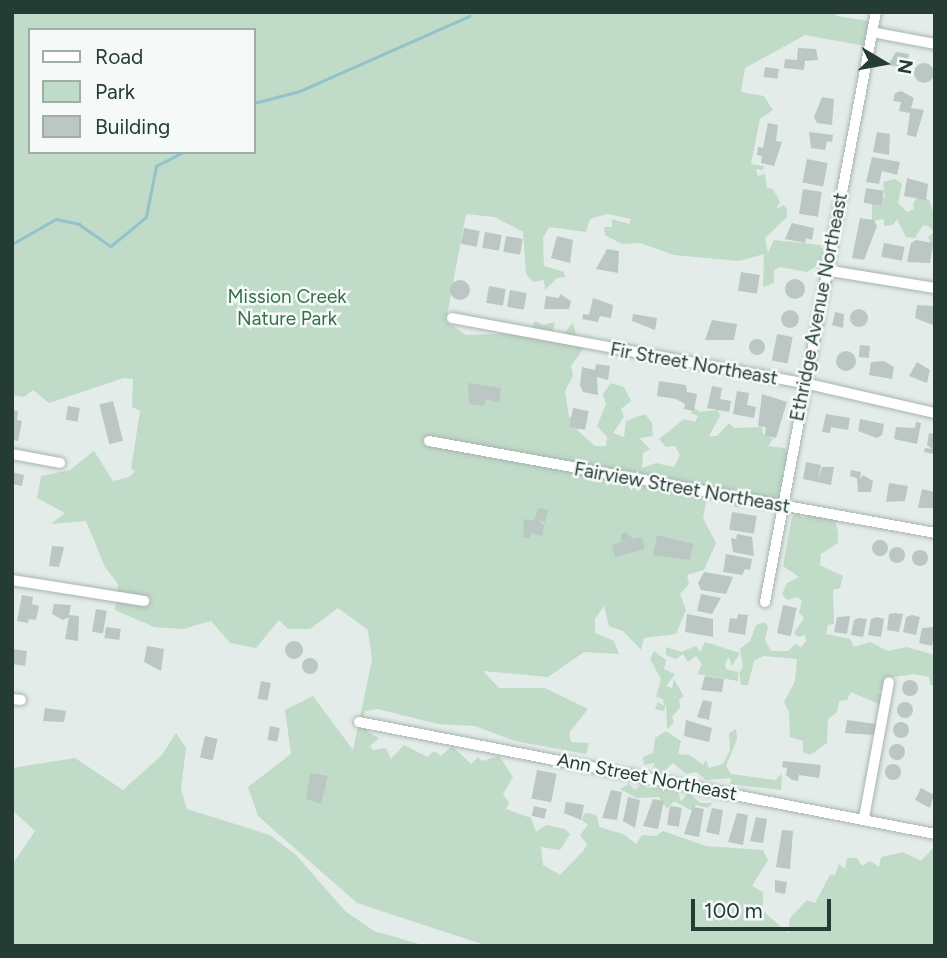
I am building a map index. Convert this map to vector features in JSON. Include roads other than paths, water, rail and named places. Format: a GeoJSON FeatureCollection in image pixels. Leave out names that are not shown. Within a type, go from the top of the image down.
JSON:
{"type":"FeatureCollection","features":[{"type":"Feature","properties":{"kind":"street","name":"Ethridge Avenue Northeast"},"geometry":{"type":"LineString","coordinates":[[765,602],[825,270],[876,12]]}},
{"type":"Feature","properties":{"kind":"street"},"geometry":{"type":"LineString","coordinates":[[872,32],[935,44]]}},
{"type":"Feature","properties":{"kind":"street"},"geometry":{"type":"LineString","coordinates":[[825,270],[935,288]]}},
{"type":"Feature","properties":{"kind":"street","name":"Fir Street Northeast"},"geometry":{"type":"LineString","coordinates":[[452,318],[804,383],[935,413]]}},
{"type":"Feature","properties":{"kind":"street","name":"Fairview Street Northeast"},"geometry":{"type":"LineString","coordinates":[[429,441],[935,533]]}},
{"type":"Feature","properties":{"kind":"street"},"geometry":{"type":"LineString","coordinates":[[12,454],[60,463]]}},
{"type":"Feature","properties":{"kind":"street"},"geometry":{"type":"LineString","coordinates":[[12,580],[144,601]]}},
{"type":"Feature","properties":{"kind":"street"},"geometry":{"type":"LineString","coordinates":[[864,818],[889,682]]}},
{"type":"Feature","properties":{"kind":"street","name":"Ann Street Northeast"},"geometry":{"type":"LineString","coordinates":[[359,722],[864,818],[935,834]]}},
{"type":"Feature","properties":{"kind":"waterway"},"geometry":{"type":"LineString","coordinates":[[256,102],[300,91],[469,16]]}},
{"type":"Feature","properties":{"kind":"waterway"},"geometry":{"type":"LineString","coordinates":[[12,244],[56,219],[79,224],[111,246],[146,217],[156,166],[180,154]]}},
{"type":"Feature","properties":{"kind":"park label","name":"Mission Creek Nature Park"},"geometry":{"type":"Point","coordinates":[287,308]}}]}
